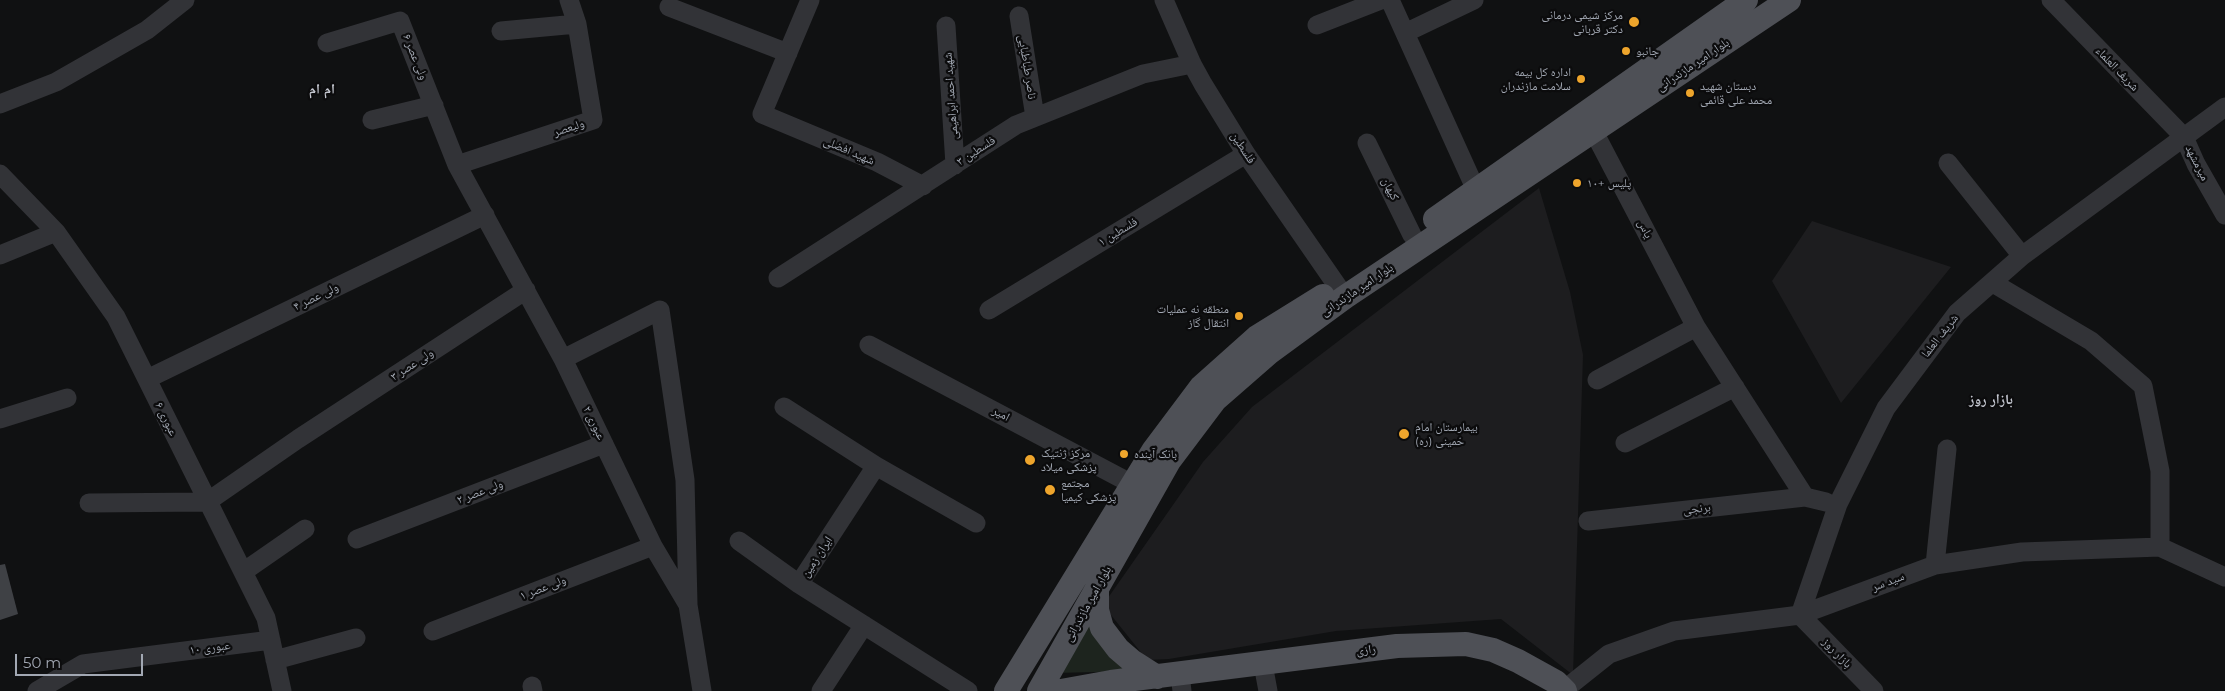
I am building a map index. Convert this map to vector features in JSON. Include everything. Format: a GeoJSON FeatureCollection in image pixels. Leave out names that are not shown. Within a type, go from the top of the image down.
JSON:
{"type":"FeatureCollection","features":[{"type":"Feature","properties":{"kind":"main road","name":"بلوار امیر مازندرانی"},"geometry":{"type":"LineString","coordinates":[[1006,691],[1153,451],[1201,387],[1257,337],[1338,287],[1746,0]]}},
{"type":"Feature","properties":{"kind":"main road","name":"بلوار امیر مازندرانی"},"geometry":{"type":"LineString","coordinates":[[1039,691],[1169,461],[1215,400],[1270,352],[1345,297],[1594,132],[1788,0]]}},
{"type":"Feature","properties":{"kind":"main road"},"geometry":{"type":"LineString","coordinates":[[1096,588],[1097,610],[1102,628],[1118,649],[1132,661],[1157,677]]}},
{"type":"Feature","properties":{"kind":"main road","name":"رازی"},"geometry":{"type":"LineString","coordinates":[[1061,691],[1112,686],[1157,677],[1181,682],[1262,664],[1397,646],[1466,644],[1493,650],[1518,661],[1556,682],[1565,691]]}},
{"type":"Feature","properties":{"kind":"street"},"geometry":{"type":"LineString","coordinates":[[0,104],[56,82],[147,30],[185,0]]}},
{"type":"Feature","properties":{"kind":"street","name":"ولیعصر"},"geometry":{"type":"LineString","coordinates":[[458,165],[593,120],[577,24],[569,0]]}},
{"type":"Feature","properties":{"kind":"street"},"geometry":{"type":"LineString","coordinates":[[669,7],[788,53],[810,0]]}},
{"type":"Feature","properties":{"kind":"street","name":"فلسطین"},"geometry":{"type":"LineString","coordinates":[[1164,0],[1192,64],[1246,154],[1338,287]]}},
{"type":"Feature","properties":{"kind":"street"},"geometry":{"type":"LineString","coordinates":[[1317,25],[1380,0]]}},
{"type":"Feature","properties":{"kind":"street"},"geometry":{"type":"LineString","coordinates":[[1390,0],[1476,190]]}},
{"type":"Feature","properties":{"kind":"street"},"geometry":{"type":"LineString","coordinates":[[1405,33],[1474,0]]}},
{"type":"Feature","properties":{"kind":"street","name":"شریف العلماء"},"geometry":{"type":"LineString","coordinates":[[2051,0],[2184,137]]}},
{"type":"Feature","properties":{"kind":"street","name":"ناصر طباطبایی"},"geometry":{"type":"LineString","coordinates":[[1019,16],[1035,118]]}},
{"type":"Feature","properties":{"kind":"street","name":"ولی عصر ۶"},"geometry":{"type":"LineString","coordinates":[[327,43],[400,21],[458,165]]}},
{"type":"Feature","properties":{"kind":"street"},"geometry":{"type":"LineString","coordinates":[[501,31],[577,24]]}},
{"type":"Feature","properties":{"kind":"street","name":"شهید احمد ابراهیمی"},"geometry":{"type":"LineString","coordinates":[[946,26],[955,165]]}},
{"type":"Feature","properties":{"kind":"street","name":"شهید افضلی"},"geometry":{"type":"LineString","coordinates":[[788,53],[762,114],[877,162],[923,186]]}},
{"type":"Feature","properties":{"kind":"street","name":"فلسطین ۳"},"geometry":{"type":"LineString","coordinates":[[778,278],[1016,125],[1143,74],[1192,64]]}},
{"type":"Feature","properties":{"kind":"street"},"geometry":{"type":"LineString","coordinates":[[372,120],[434,105]]}},
{"type":"Feature","properties":{"kind":"street","name":"شریف العلما"},"geometry":{"type":"LineString","coordinates":[[1800,616],[1838,504],[1886,408],[1957,313],[2022,256],[2225,107]]}},
{"type":"Feature","properties":{"kind":"street","name":"یاس"},"geometry":{"type":"LineString","coordinates":[[1594,132],[1696,327],[1806,497]]}},
{"type":"Feature","properties":{"kind":"street","name":"میرمشهد"},"geometry":{"type":"LineString","coordinates":[[2184,137],[2196,164],[2225,216]]}},
{"type":"Feature","properties":{"kind":"street","name":"کیهان"},"geometry":{"type":"LineString","coordinates":[[1367,143],[1412,235]]}},
{"type":"Feature","properties":{"kind":"street","name":"فلسطین ۱"},"geometry":{"type":"LineString","coordinates":[[989,310],[1246,154]]}},
{"type":"Feature","properties":{"kind":"street"},"geometry":{"type":"LineString","coordinates":[[1948,163],[2022,256]]}},
{"type":"Feature","properties":{"kind":"street","name":"عبوری ۲"},"geometry":{"type":"LineString","coordinates":[[458,165],[563,359],[653,546],[688,605],[702,691]]}},
{"type":"Feature","properties":{"kind":"street","name":"عبوری ۶"},"geometry":{"type":"LineString","coordinates":[[0,174],[56,232],[116,317],[266,618],[282,691]]}},
{"type":"Feature","properties":{"kind":"street","name":"ولی عصر ۴"},"geometry":{"type":"LineString","coordinates":[[146,379],[485,215]]}},
{"type":"Feature","properties":{"kind":"street"},"geometry":{"type":"LineString","coordinates":[[0,256],[56,232]]}},
{"type":"Feature","properties":{"kind":"street"},"geometry":{"type":"LineString","coordinates":[[1993,283],[2090,341],[2143,386],[2160,471],[2160,547]]}},
{"type":"Feature","properties":{"kind":"street","name":"ولی عصر ۳"},"geometry":{"type":"LineString","coordinates":[[207,502],[298,439],[526,290]]}},
{"type":"Feature","properties":{"kind":"street"},"geometry":{"type":"LineString","coordinates":[[563,359],[660,310],[685,480],[688,605]]}},
{"type":"Feature","properties":{"kind":"street"},"geometry":{"type":"LineString","coordinates":[[1597,380],[1696,327]]}},
{"type":"Feature","properties":{"kind":"street","name":"امیر"},"geometry":{"type":"LineString","coordinates":[[869,345],[1132,484]]}},
{"type":"Feature","properties":{"kind":"street"},"geometry":{"type":"LineString","coordinates":[[1625,443],[1735,387]]}},
{"type":"Feature","properties":{"kind":"street"},"geometry":{"type":"LineString","coordinates":[[0,419],[67,398]]}},
{"type":"Feature","properties":{"kind":"street"},"geometry":{"type":"LineString","coordinates":[[784,407],[876,466],[976,522]]}},
{"type":"Feature","properties":{"kind":"street","name":"ولی عصر ۲"},"geometry":{"type":"LineString","coordinates":[[357,539],[604,444]]}},
{"type":"Feature","properties":{"kind":"street"},"geometry":{"type":"LineString","coordinates":[[1935,565],[1946,450]]}},
{"type":"Feature","properties":{"kind":"street","name":"ایران زمین"},"geometry":{"type":"LineString","coordinates":[[876,466],[799,584],[968,691]]}},
{"type":"Feature","properties":{"kind":"street"},"geometry":{"type":"LineString","coordinates":[[1806,497],[1826,502]]}},
{"type":"Feature","properties":{"kind":"street","name":"برنجی"},"geometry":{"type":"LineString","coordinates":[[1588,521],[1806,497]]}},
{"type":"Feature","properties":{"kind":"street"},"geometry":{"type":"LineString","coordinates":[[89,503],[207,502]]}},
{"type":"Feature","properties":{"kind":"street"},"geometry":{"type":"LineString","coordinates":[[243,572],[305,529]]}},
{"type":"Feature","properties":{"kind":"street"},"geometry":{"type":"LineString","coordinates":[[739,541],[799,584]]}},
{"type":"Feature","properties":{"kind":"street","name":"ولی عصر ۱"},"geometry":{"type":"LineString","coordinates":[[433,630],[653,546]]}},
{"type":"Feature","properties":{"kind":"street","name":"سید سر"},"geometry":{"type":"LineString","coordinates":[[1565,691],[1609,654],[1674,631],[1800,616],[1935,565],[2022,552],[2160,547],[2225,577]]}},
{"type":"Feature","properties":{"kind":"street","name":"بازار روز"},"geometry":{"type":"LineString","coordinates":[[1800,616],[1874,691]]}},
{"type":"Feature","properties":{"kind":"street"},"geometry":{"type":"LineString","coordinates":[[821,691],[864,624]]}},
{"type":"Feature","properties":{"kind":"street"},"geometry":{"type":"LineString","coordinates":[[275,660],[356,638]]}},
{"type":"Feature","properties":{"kind":"street","name":"عبوری ۱۰"},"geometry":{"type":"LineString","coordinates":[[37,691],[83,664],[271,640]]}},
{"type":"Feature","properties":{"kind":"street"},"geometry":{"type":"LineString","coordinates":[[1262,664],[1268,691]]}},
{"type":"Feature","properties":{"kind":"shaded area","name":"بیمارستان امام خمینی (ره)"},"geometry":{"type":"Polygon","coordinates":[[[1539,188],[1570,292],[1583,355],[1573,675],[1501,619],[1336,631],[1169,659],[1147,660],[1103,605],[1203,462],[1252,407],[1539,188]]]}},
{"type":"Feature","properties":{"kind":"shaded area"},"geometry":{"type":"Polygon","coordinates":[[[1812,221],[1951,267],[1841,403],[1772,281],[1812,221]]]}},
{"type":"Feature","properties":{"kind":"shaded area"},"geometry":{"type":"Polygon","coordinates":[[[1090,613],[1137,671],[1055,673],[1090,613]]]}},
{"type":"Feature","properties":{"kind":"building"},"geometry":{"type":"Polygon","coordinates":[[[5,564],[18,614],[0,620],[0,565],[5,564]]]}},
{"type":"Feature","properties":{"kind":"place","name":"مرکز شیمی درمانی دکتر قربانی"},"geometry":{"type":"Point","coordinates":[1634,22]}},
{"type":"Feature","properties":{"kind":"place","name":"جانبو"},"geometry":{"type":"Point","coordinates":[1626,51]}},
{"type":"Feature","properties":{"kind":"place","name":"اداره کل بیمه سلامت مازندران"},"geometry":{"type":"Point","coordinates":[1581,79]}},
{"type":"Feature","properties":{"kind":"place","name":"دبستان شهید محمد علی قائمی"},"geometry":{"type":"Point","coordinates":[1690,93]}},
{"type":"Feature","properties":{"kind":"place","name":"پلیس +١٠"},"geometry":{"type":"Point","coordinates":[1577,183]}},
{"type":"Feature","properties":{"kind":"place","name":"منطقه نه عملیات انتقال گاز"},"geometry":{"type":"Point","coordinates":[1239,316]}},
{"type":"Feature","properties":{"kind":"place","name":"بیمارستان امام خمینی (ره)"},"geometry":{"type":"Point","coordinates":[1404,434]}},
{"type":"Feature","properties":{"kind":"place","name":"بانک آینده"},"geometry":{"type":"Point","coordinates":[1124,454]}},
{"type":"Feature","properties":{"kind":"place","name":"مرکز ژنتیک پزشکی میلاد"},"geometry":{"type":"Point","coordinates":[1030,460]}},
{"type":"Feature","properties":{"kind":"place","name":"مجتمع پزشکی کیمیا"},"geometry":{"type":"Point","coordinates":[1050,490]}},
{"type":"Feature","properties":{"kind":"district","name":"ام ام"},"geometry":{"type":"Point","coordinates":[322,90]}},
{"type":"Feature","properties":{"kind":"district","name":"بازار روز"},"geometry":{"type":"Point","coordinates":[1991,400]}}]}
